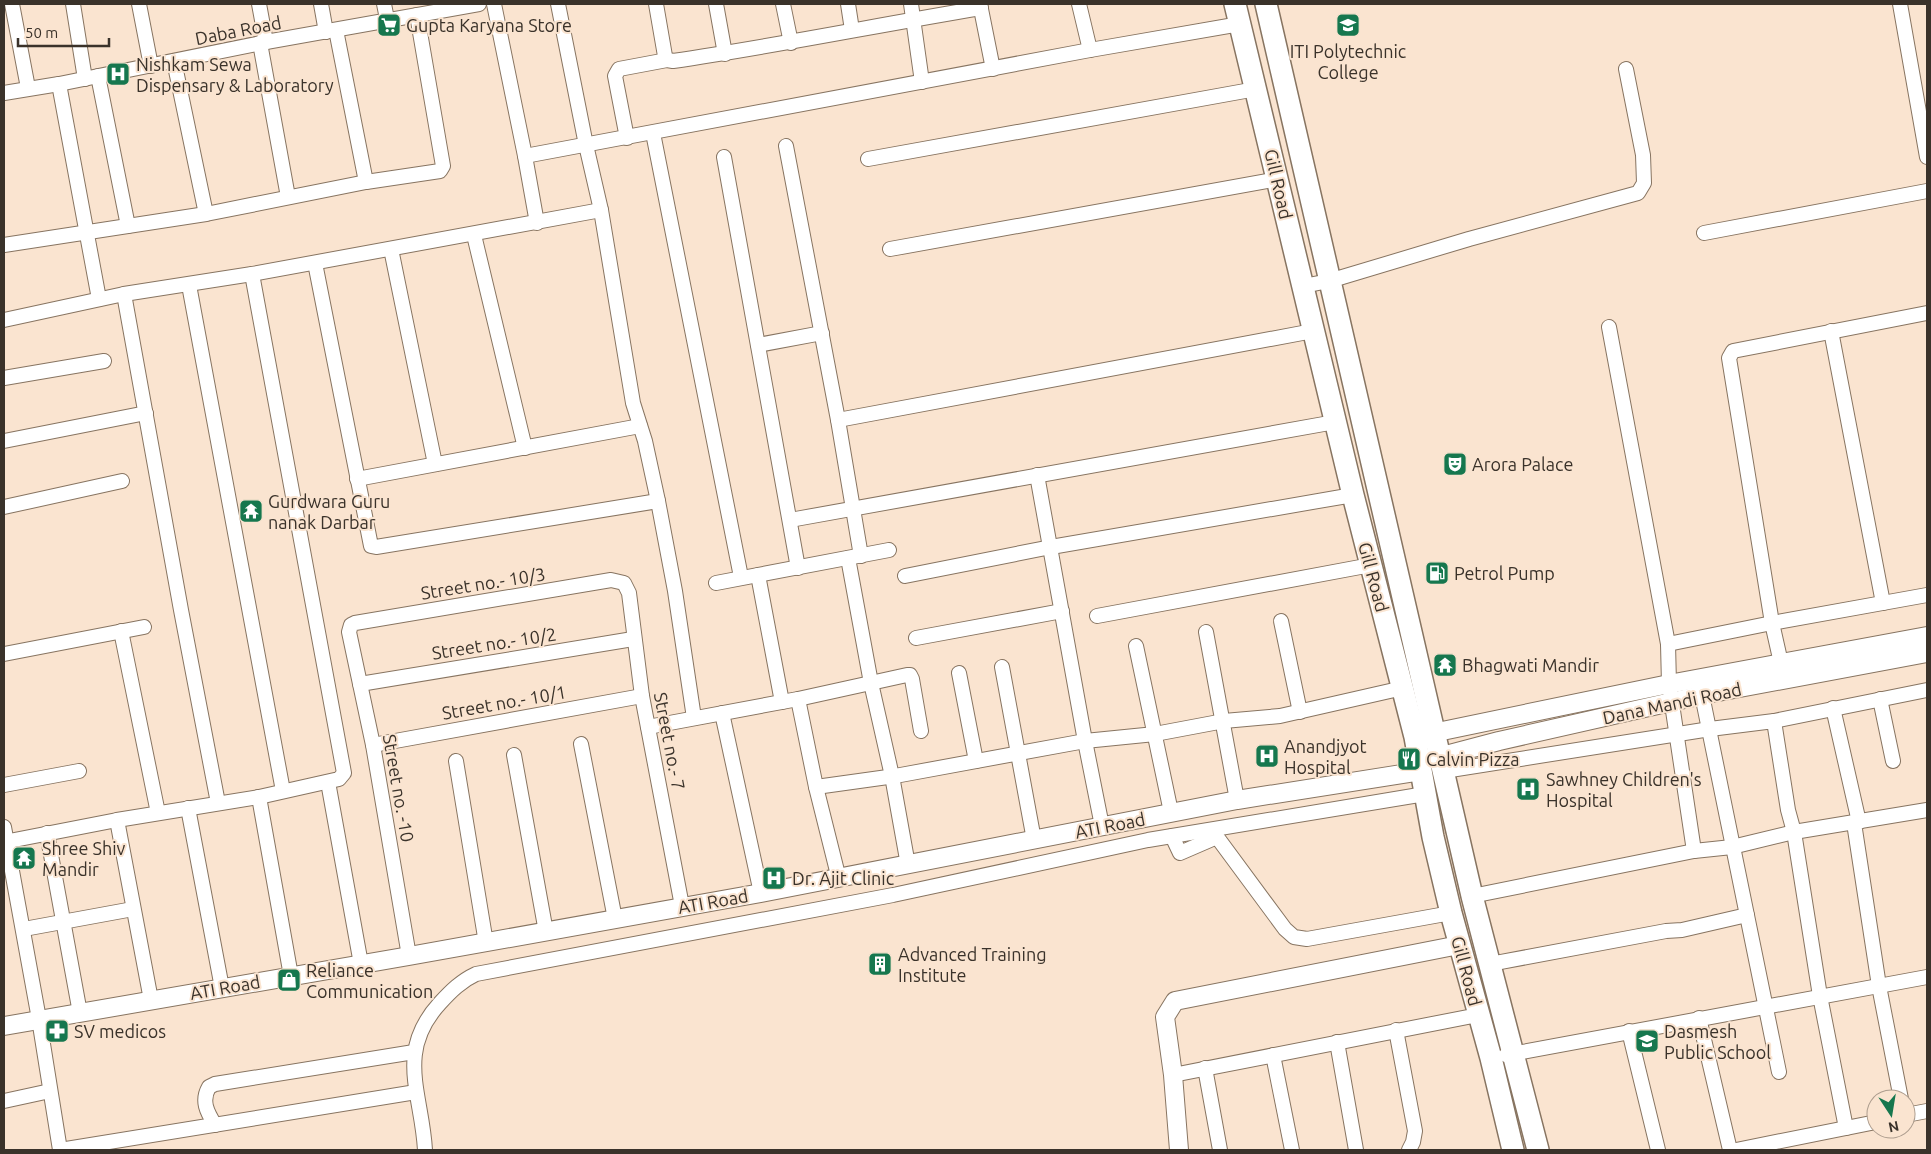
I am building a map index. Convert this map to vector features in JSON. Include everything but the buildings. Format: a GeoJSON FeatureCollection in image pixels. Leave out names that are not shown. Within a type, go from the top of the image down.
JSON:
{"type":"FeatureCollection","features":[{"type":"Feature","properties":{"kind":"main road","name":"Gill Road"},"geometry":{"type":"LineString","coordinates":[[1235,4],[1335,422],[1415,737],[1425,794],[1451,913],[1491,1058],[1513,1150]]}},
{"type":"Feature","properties":{"kind":"main road","name":"Gill Road"},"geometry":{"type":"LineString","coordinates":[[1266,4],[1329,281],[1436,732],[1472,896],[1538,1150]]}},
{"type":"Feature","properties":{"kind":"street"},"geometry":{"type":"LineString","coordinates":[[12,4],[28,88]]}},
{"type":"Feature","properties":{"kind":"street"},"geometry":{"type":"LineString","coordinates":[[73,4],[128,226]]}},
{"type":"Feature","properties":{"kind":"street"},"geometry":{"type":"LineString","coordinates":[[139,4],[151,66]]}},
{"type":"Feature","properties":{"kind":"street"},"geometry":{"type":"LineString","coordinates":[[259,4],[263,43],[288,197]]}},
{"type":"Feature","properties":{"kind":"street"},"geometry":{"type":"LineString","coordinates":[[321,4],[331,31],[366,182]]}},
{"type":"Feature","properties":{"kind":"street"},"geometry":{"type":"LineString","coordinates":[[384,4],[387,19]]}},
{"type":"Feature","properties":{"kind":"street","name":"Daba Road"},"geometry":{"type":"LineString","coordinates":[[4,93],[174,62],[461,5],[479,4]]}},
{"type":"Feature","properties":{"kind":"street"},"geometry":{"type":"LineString","coordinates":[[494,4],[537,223]]}},
{"type":"Feature","properties":{"kind":"street"},"geometry":{"type":"LineString","coordinates":[[558,4],[586,146],[601,210],[633,404],[649,456],[658,500],[694,718]]}},
{"type":"Feature","properties":{"kind":"street"},"geometry":{"type":"LineString","coordinates":[[656,4],[667,60]]}},
{"type":"Feature","properties":{"kind":"street"},"geometry":{"type":"LineString","coordinates":[[716,4],[725,54]]}},
{"type":"Feature","properties":{"kind":"street"},"geometry":{"type":"LineString","coordinates":[[783,4],[791,43]]}},
{"type":"Feature","properties":{"kind":"street"},"geometry":{"type":"LineString","coordinates":[[848,4],[852,30]]}},
{"type":"Feature","properties":{"kind":"street"},"geometry":{"type":"LineString","coordinates":[[911,4],[922,82]]}},
{"type":"Feature","properties":{"kind":"street"},"geometry":{"type":"LineString","coordinates":[[1079,4],[1090,50]]}},
{"type":"Feature","properties":{"kind":"street"},"geometry":{"type":"LineString","coordinates":[[1900,4],[1927,157]]}},
{"type":"Feature","properties":{"kind":"street"},"geometry":{"type":"LineString","coordinates":[[627,138],[615,76],[619,69],[667,60],[673,62],[791,43],[981,6],[993,69]]}},
{"type":"Feature","properties":{"kind":"street"},"geometry":{"type":"LineString","coordinates":[[4,245],[206,214],[366,182],[440,171],[444,166],[417,15]]}},
{"type":"Feature","properties":{"kind":"street"},"geometry":{"type":"LineString","coordinates":[[525,156],[1090,50],[1240,24]]}},
{"type":"Feature","properties":{"kind":"street"},"geometry":{"type":"LineString","coordinates":[[174,62],[206,214]]}},
{"type":"Feature","properties":{"kind":"street"},"geometry":{"type":"LineString","coordinates":[[1303,286],[1329,281],[1469,239],[1638,193],[1644,183],[1643,164],[1626,69]]}},
{"type":"Feature","properties":{"kind":"street"},"geometry":{"type":"LineString","coordinates":[[59,84],[99,299]]}},
{"type":"Feature","properties":{"kind":"street"},"geometry":{"type":"LineString","coordinates":[[868,159],[1256,89]]}},
{"type":"Feature","properties":{"kind":"street"},"geometry":{"type":"LineString","coordinates":[[654,133],[741,577]]}},
{"type":"Feature","properties":{"kind":"street"},"geometry":{"type":"LineString","coordinates":[[786,146],[853,508],[854,557],[871,683],[892,776],[908,865]]}},
{"type":"Feature","properties":{"kind":"street"},"geometry":{"type":"LineString","coordinates":[[724,157],[798,568]]}},
{"type":"Feature","properties":{"kind":"street"},"geometry":{"type":"LineString","coordinates":[[890,249],[1278,179]]}},
{"type":"Feature","properties":{"kind":"street"},"geometry":{"type":"LineString","coordinates":[[1704,232],[1927,192]]}},
{"type":"Feature","properties":{"kind":"street"},"geometry":{"type":"LineString","coordinates":[[4,320],[124,294],[189,285],[474,235],[601,210]]}},
{"type":"Feature","properties":{"kind":"street"},"geometry":{"type":"LineString","coordinates":[[474,235],[525,448]]}},
{"type":"Feature","properties":{"kind":"street"},"geometry":{"type":"LineString","coordinates":[[391,249],[435,464]]}},
{"type":"Feature","properties":{"kind":"street"},"geometry":{"type":"LineString","coordinates":[[315,263],[370,544],[373,547],[658,500]]}},
{"type":"Feature","properties":{"kind":"street"},"geometry":{"type":"LineString","coordinates":[[5,842],[116,820],[259,797],[328,782],[342,777],[344,768],[252,274]]}},
{"type":"Feature","properties":{"kind":"street"},"geometry":{"type":"LineString","coordinates":[[189,285],[283,791]]}},
{"type":"Feature","properties":{"kind":"street"},"geometry":{"type":"LineString","coordinates":[[124,294],[218,803]]}},
{"type":"Feature","properties":{"kind":"street"},"geometry":{"type":"LineString","coordinates":[[1781,663],[1772,623],[1730,354],[1733,351],[1927,313]]}},
{"type":"Feature","properties":{"kind":"street"},"geometry":{"type":"LineString","coordinates":[[1609,327],[1668,644],[1669,684],[1694,851]]}},
{"type":"Feature","properties":{"kind":"street"},"geometry":{"type":"LineString","coordinates":[[838,420],[1313,331]]}},
{"type":"Feature","properties":{"kind":"street"},"geometry":{"type":"LineString","coordinates":[[1831,331],[1883,603]]}},
{"type":"Feature","properties":{"kind":"street"},"geometry":{"type":"LineString","coordinates":[[758,345],[822,333]]}},
{"type":"Feature","properties":{"kind":"street"},"geometry":{"type":"LineString","coordinates":[[4,378],[104,361]]}},
{"type":"Feature","properties":{"kind":"street"},"geometry":{"type":"LineString","coordinates":[[4,441],[146,413]]}},
{"type":"Feature","properties":{"kind":"street"},"geometry":{"type":"LineString","coordinates":[[790,520],[1335,422]]}},
{"type":"Feature","properties":{"kind":"street"},"geometry":{"type":"LineString","coordinates":[[357,479],[640,426]]}},
{"type":"Feature","properties":{"kind":"street"},"geometry":{"type":"LineString","coordinates":[[1037,475],[1102,826]]}},
{"type":"Feature","properties":{"kind":"street"},"geometry":{"type":"LineString","coordinates":[[4,507],[122,481]]}},
{"type":"Feature","properties":{"kind":"street"},"geometry":{"type":"LineString","coordinates":[[905,576],[1051,547],[1353,495]]}},
{"type":"Feature","properties":{"kind":"street"},"geometry":{"type":"LineString","coordinates":[[716,583],[889,550]]}},
{"type":"Feature","properties":{"kind":"street"},"geometry":{"type":"LineString","coordinates":[[1097,616],[1371,565]]}},
{"type":"Feature","properties":{"kind":"street"},"geometry":{"type":"LineString","coordinates":[[758,574],[782,702]]}},
{"type":"Feature","properties":{"kind":"street","name":"Street no.- 10/3"},"geometry":{"type":"LineString","coordinates":[[350,627],[355,623],[611,580],[624,583]]}},
{"type":"Feature","properties":{"kind":"street","name":"Street no.- 7"},"geometry":{"type":"LineString","coordinates":[[624,583],[628,593],[642,696],[682,906]]}},
{"type":"Feature","properties":{"kind":"street"},"geometry":{"type":"LineString","coordinates":[[1668,644],[1927,595]]}},
{"type":"Feature","properties":{"kind":"street"},"geometry":{"type":"LineString","coordinates":[[916,638],[1062,611]]}},
{"type":"Feature","properties":{"kind":"street"},"geometry":{"type":"LineString","coordinates":[[1281,620],[1300,712]]}},
{"type":"Feature","properties":{"kind":"street"},"geometry":{"type":"LineString","coordinates":[[4,654],[144,627]]}},
{"type":"Feature","properties":{"kind":"street","name":"Street no. -10"},"geometry":{"type":"LineString","coordinates":[[350,627],[409,956]]}},
{"type":"Feature","properties":{"kind":"street"},"geometry":{"type":"LineString","coordinates":[[122,631],[158,813]]}},
{"type":"Feature","properties":{"kind":"street"},"geometry":{"type":"LineString","coordinates":[[1206,632],[1237,800]]}},
{"type":"Feature","properties":{"kind":"street"},"geometry":{"type":"LineString","coordinates":[[1415,737],[1669,684],[1927,636]]}},
{"type":"Feature","properties":{"kind":"street","name":"Street no.- 10/2"},"geometry":{"type":"LineString","coordinates":[[360,684],[633,639]]}},
{"type":"Feature","properties":{"kind":"street"},"geometry":{"type":"LineString","coordinates":[[1136,646],[1171,812]]}},
{"type":"Feature","properties":{"kind":"street","name":"Dana Mandi Road"},"geometry":{"type":"LineString","coordinates":[[1420,766],[1442,764],[1499,740],[1702,695],[1927,652]]}},
{"type":"Feature","properties":{"kind":"street"},"geometry":{"type":"LineString","coordinates":[[1002,667],[1034,840]]}},
{"type":"Feature","properties":{"kind":"street"},"geometry":{"type":"LineString","coordinates":[[959,673],[976,761]]}},
{"type":"Feature","properties":{"kind":"street"},"geometry":{"type":"LineString","coordinates":[[648,726],[798,699],[910,675],[921,731]]}},
{"type":"Feature","properties":{"kind":"street"},"geometry":{"type":"LineString","coordinates":[[816,787],[892,776],[1085,741],[1155,734],[1222,722],[1280,716],[1403,688]]}},
{"type":"Feature","properties":{"kind":"street"},"geometry":{"type":"LineString","coordinates":[[1442,764],[1774,721],[1927,690]]}},
{"type":"Feature","properties":{"kind":"street"},"geometry":{"type":"LineString","coordinates":[[1702,695],[1779,1072]]}},
{"type":"Feature","properties":{"kind":"street","name":"Street no.- 10/1"},"geometry":{"type":"LineString","coordinates":[[372,745],[642,696]]}},
{"type":"Feature","properties":{"kind":"street"},"geometry":{"type":"LineString","coordinates":[[798,699],[816,787],[838,879]]}},
{"type":"Feature","properties":{"kind":"street"},"geometry":{"type":"LineString","coordinates":[[1880,699],[1894,761]]}},
{"type":"Feature","properties":{"kind":"street"},"geometry":{"type":"LineString","coordinates":[[1833,708],[1859,822],[1854,823]]}},
{"type":"Feature","properties":{"kind":"street"},"geometry":{"type":"LineString","coordinates":[[722,713],[761,893]]}},
{"type":"Feature","properties":{"kind":"street"},"geometry":{"type":"LineString","coordinates":[[1774,721],[1820,996],[1846,1128]]}},
{"type":"Feature","properties":{"kind":"street"},"geometry":{"type":"LineString","coordinates":[[582,744],[615,919]]}},
{"type":"Feature","properties":{"kind":"street"},"geometry":{"type":"LineString","coordinates":[[514,755],[546,932]]}},
{"type":"Feature","properties":{"kind":"street"},"geometry":{"type":"LineString","coordinates":[[456,761],[486,943]]}},
{"type":"Feature","properties":{"kind":"street","name":"ATI Road"},"geometry":{"type":"LineString","coordinates":[[4,1026],[486,943],[838,879],[1171,812],[1420,766]]}},
{"type":"Feature","properties":{"kind":"street"},"geometry":{"type":"LineString","coordinates":[[4,785],[79,771]]}},
{"type":"Feature","properties":{"kind":"street"},"geometry":{"type":"LineString","coordinates":[[328,782],[361,964]]}},
{"type":"Feature","properties":{"kind":"street"},"geometry":{"type":"LineString","coordinates":[[425,1150],[416,1092],[414,1052],[420,1030],[435,1009],[460,983],[476,974],[893,895],[1172,836],[1425,794]]}},
{"type":"Feature","properties":{"kind":"street"},"geometry":{"type":"LineString","coordinates":[[259,797],[291,976]]}},
{"type":"Feature","properties":{"kind":"street"},"geometry":{"type":"LineString","coordinates":[[188,808],[222,988]]}},
{"type":"Feature","properties":{"kind":"street"},"geometry":{"type":"LineString","coordinates":[[1472,896],[1694,851],[1732,847],[1794,832],[1927,810]]}},
{"type":"Feature","properties":{"kind":"street"},"geometry":{"type":"LineString","coordinates":[[116,820],[151,1000]]}},
{"type":"Feature","properties":{"kind":"street"},"geometry":{"type":"LineString","coordinates":[[1854,823],[1879,986],[1899,1089]]}},
{"type":"Feature","properties":{"kind":"street"},"geometry":{"type":"LineString","coordinates":[[4,827],[5,842],[24,930],[60,1150],[416,1092]]}},
{"type":"Feature","properties":{"kind":"street"},"geometry":{"type":"LineString","coordinates":[[47,833],[80,1013]]}},
{"type":"Feature","properties":{"kind":"street"},"geometry":{"type":"LineString","coordinates":[[1172,836],[1180,853],[1217,837],[1285,929],[1294,937],[1307,939],[1328,936],[1451,913]]}},
{"type":"Feature","properties":{"kind":"street"},"geometry":{"type":"LineString","coordinates":[[24,930],[133,909]]}},
{"type":"Feature","properties":{"kind":"street"},"geometry":{"type":"LineString","coordinates":[[1490,964],[1666,931],[1682,930],[1747,915]]}},
{"type":"Feature","properties":{"kind":"street"},"geometry":{"type":"LineString","coordinates":[[1179,1150],[1173,1075],[1165,1018],[1174,1001],[1459,945]]}},
{"type":"Feature","properties":{"kind":"street"},"geometry":{"type":"LineString","coordinates":[[1491,1058],[1927,977]]}},
{"type":"Feature","properties":{"kind":"street"},"geometry":{"type":"LineString","coordinates":[[1173,1075],[1478,1015]]}},
{"type":"Feature","properties":{"kind":"street"},"geometry":{"type":"LineString","coordinates":[[1699,1018],[1730,1150]]}},
{"type":"Feature","properties":{"kind":"street"},"geometry":{"type":"LineString","coordinates":[[1396,1030],[1415,1131],[1413,1142],[1408,1150]]}},
{"type":"Feature","properties":{"kind":"street"},"geometry":{"type":"LineString","coordinates":[[1629,1031],[1658,1150]]}},
{"type":"Feature","properties":{"kind":"street"},"geometry":{"type":"LineString","coordinates":[[1337,1042],[1356,1150]]}},
{"type":"Feature","properties":{"kind":"street"},"geometry":{"type":"LineString","coordinates":[[215,1125],[205,1107],[205,1101],[209,1087],[215,1084],[414,1052]]}},
{"type":"Feature","properties":{"kind":"street"},"geometry":{"type":"LineString","coordinates":[[1273,1055],[1292,1150]]}},
{"type":"Feature","properties":{"kind":"street"},"geometry":{"type":"LineString","coordinates":[[1205,1068],[1220,1150]]}},
{"type":"Feature","properties":{"kind":"street"},"geometry":{"type":"LineString","coordinates":[[4,1101],[50,1091]]}},
{"type":"Feature","properties":{"kind":"street"},"geometry":{"type":"LineString","coordinates":[[1736,1150],[1790,1145],[1866,1124]]}},
{"type":"Feature","properties":{"kind":"place","name":"Gupta Karyana Store"},"geometry":{"type":"Point","coordinates":[389,25]}},
{"type":"Feature","properties":{"kind":"place","name":"ITI Polytechnic College"},"geometry":{"type":"Point","coordinates":[1348,25]}},
{"type":"Feature","properties":{"kind":"place","name":"Nishkam Sewa Dispensary & Laboratory"},"geometry":{"type":"Point","coordinates":[118,74]}},
{"type":"Feature","properties":{"kind":"place","name":"Arora Palace"},"geometry":{"type":"Point","coordinates":[1455,464]}},
{"type":"Feature","properties":{"kind":"place","name":"Gurdwara Guru nanak Darbar"},"geometry":{"type":"Point","coordinates":[251,511]}},
{"type":"Feature","properties":{"kind":"place","name":"Petrol Pump"},"geometry":{"type":"Point","coordinates":[1437,573]}},
{"type":"Feature","properties":{"kind":"place","name":"Bhagwati Mandir"},"geometry":{"type":"Point","coordinates":[1445,665]}},
{"type":"Feature","properties":{"kind":"place","name":"Anandjyot Hospital"},"geometry":{"type":"Point","coordinates":[1267,756]}},
{"type":"Feature","properties":{"kind":"place","name":"Calvin Pizza"},"geometry":{"type":"Point","coordinates":[1409,759]}},
{"type":"Feature","properties":{"kind":"place","name":"Sawhney Children's Hospital"},"geometry":{"type":"Point","coordinates":[1528,789]}},
{"type":"Feature","properties":{"kind":"place","name":"Shree Shiv Mandir"},"geometry":{"type":"Point","coordinates":[24,858]}},
{"type":"Feature","properties":{"kind":"place","name":"Dr. Ajit Clinic"},"geometry":{"type":"Point","coordinates":[774,878]}},
{"type":"Feature","properties":{"kind":"place","name":"Advanced Training Institute"},"geometry":{"type":"Point","coordinates":[880,964]}},
{"type":"Feature","properties":{"kind":"place","name":"Reliance Communication"},"geometry":{"type":"Point","coordinates":[289,980]}},
{"type":"Feature","properties":{"kind":"place","name":"SV medicos"},"geometry":{"type":"Point","coordinates":[57,1031]}},
{"type":"Feature","properties":{"kind":"place","name":"Dasmesh Public School"},"geometry":{"type":"Point","coordinates":[1647,1041]}}]}
